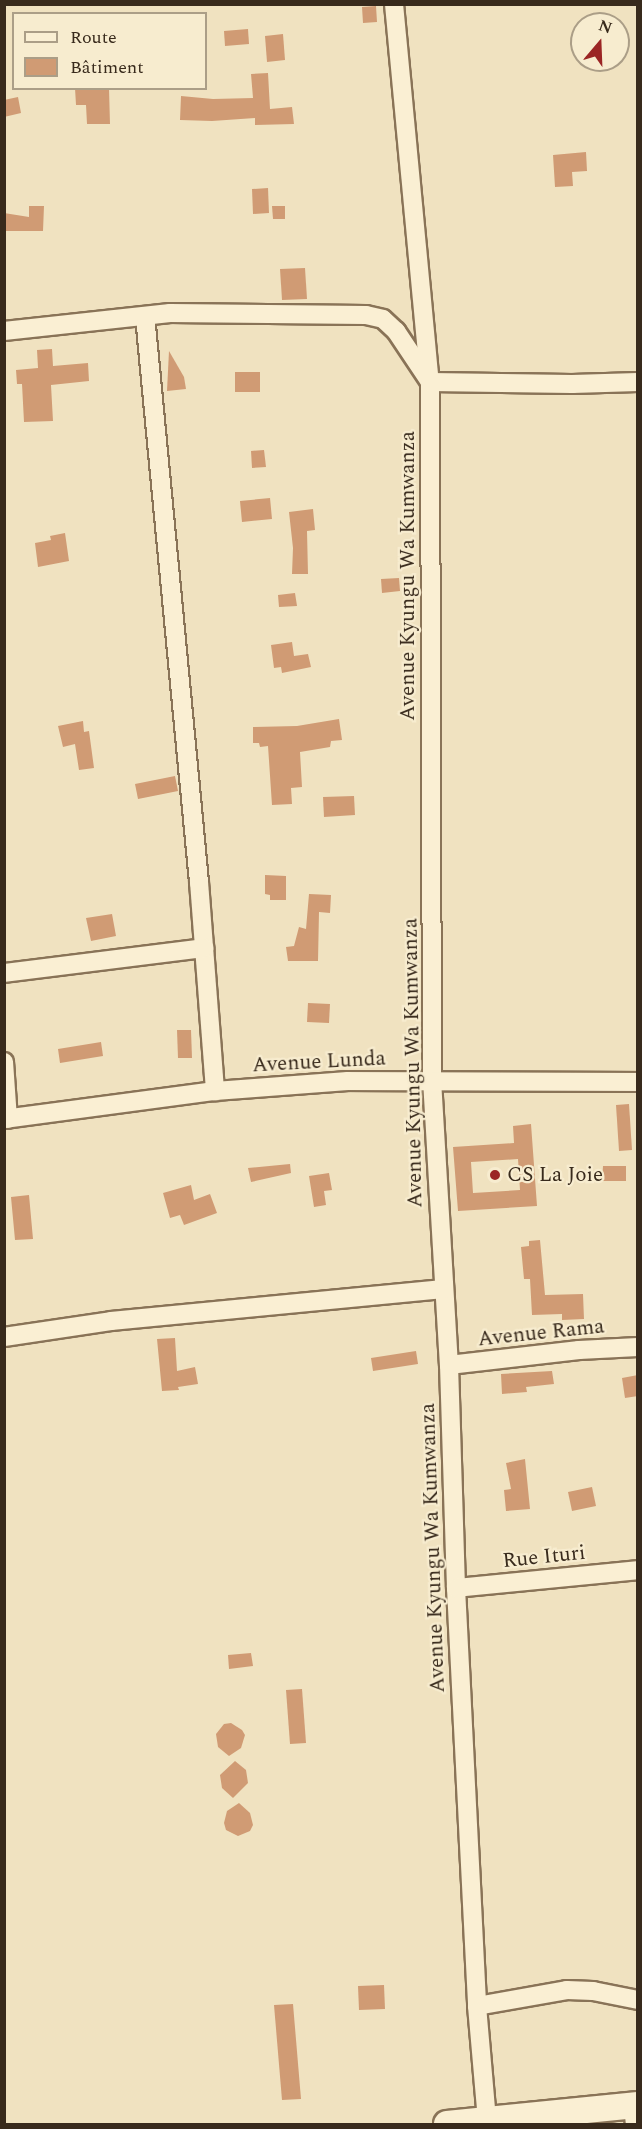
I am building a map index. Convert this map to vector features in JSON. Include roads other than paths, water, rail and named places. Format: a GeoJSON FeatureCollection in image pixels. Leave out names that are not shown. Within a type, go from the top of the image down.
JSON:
{"type":"FeatureCollection","features":[{"type":"Feature","properties":{"kind":"main road"},"geometry":{"type":"LineString","coordinates":[[447,2124],[635,2112]]}},
{"type":"Feature","properties":{"kind":"street","name":"Avenue Kyungu Wa Kumwanza"},"geometry":{"type":"LineString","coordinates":[[394,4],[430,382],[432,1080],[449,1365],[456,1588],[477,2006],[487,2120]]}},
{"type":"Feature","properties":{"kind":"street"},"geometry":{"type":"LineString","coordinates":[[4,331],[170,314],[366,315],[383,319],[396,331],[430,382],[572,384],[638,382]]}},
{"type":"Feature","properties":{"kind":"street"},"geometry":{"type":"LineString","coordinates":[[145,316],[204,948],[215,1091]]}},
{"type":"Feature","properties":{"kind":"street"},"geometry":{"type":"LineString","coordinates":[[4,973],[204,948]]}},
{"type":"Feature","properties":{"kind":"street"},"geometry":{"type":"LineString","coordinates":[[4,1062],[6,1119]]}},
{"type":"Feature","properties":{"kind":"street","name":"Avenue Lunda"},"geometry":{"type":"LineString","coordinates":[[6,1119],[215,1091],[348,1081],[638,1082]]}},
{"type":"Feature","properties":{"kind":"street"},"geometry":{"type":"LineString","coordinates":[[4,1337],[111,1321],[443,1289]]}},
{"type":"Feature","properties":{"kind":"street","name":"Avenue Rama"},"geometry":{"type":"LineString","coordinates":[[449,1365],[579,1350],[638,1347]]}},
{"type":"Feature","properties":{"kind":"street","name":"Rue Ituri"},"geometry":{"type":"LineString","coordinates":[[456,1588],[638,1570]]}},
{"type":"Feature","properties":{"kind":"street"},"geometry":{"type":"LineString","coordinates":[[477,2006],[567,1990],[593,1991],[638,2000]]}},
{"type":"Feature","properties":{"kind":"place","name":"CS La Joie"},"geometry":{"type":"Point","coordinates":[495,1175]}}]}
